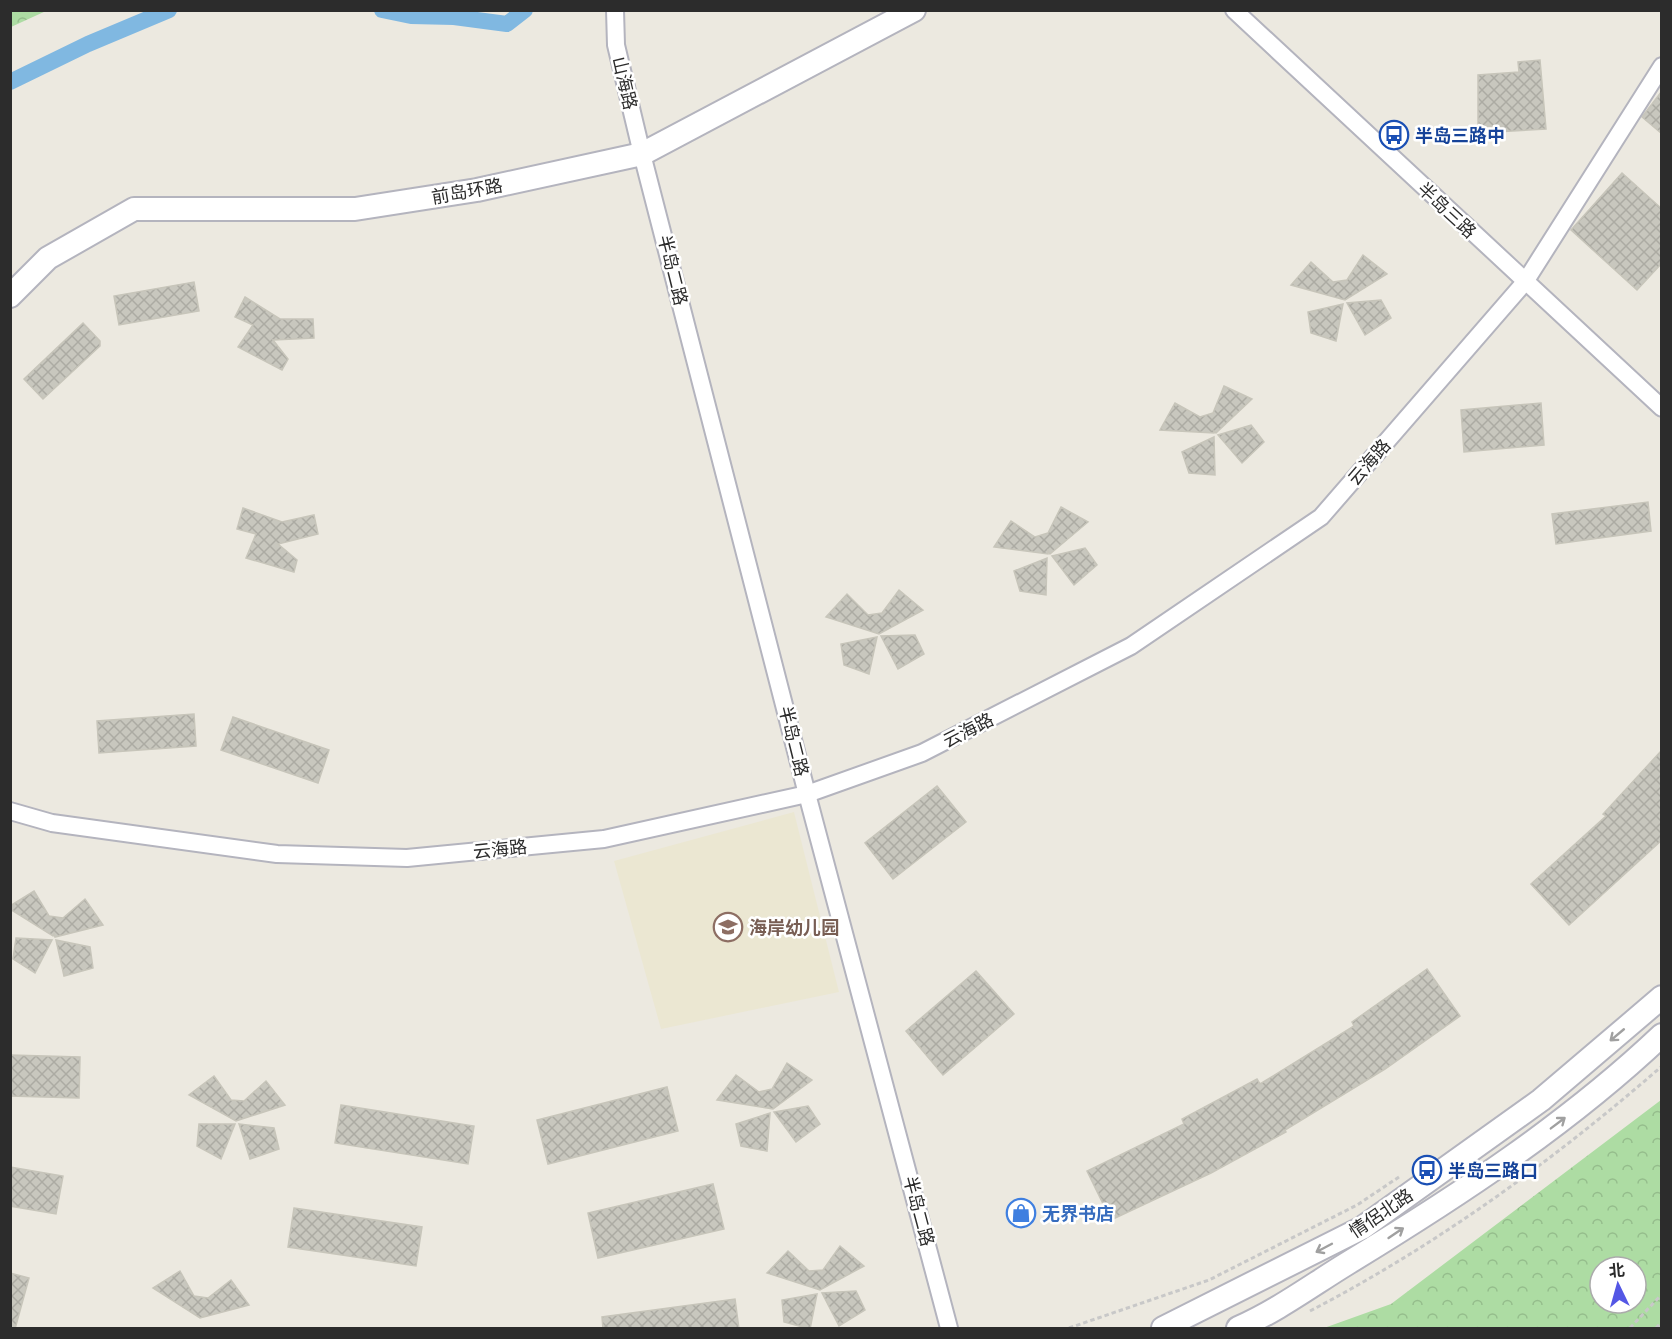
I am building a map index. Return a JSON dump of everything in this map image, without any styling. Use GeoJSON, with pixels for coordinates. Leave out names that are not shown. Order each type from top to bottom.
{"type":"FeatureCollection","features":[{"type":"Feature","properties":{"kind":"main road","name":"前岛环路"},"geometry":{"type":"LineString","coordinates":[[10,296],[48,258],[134,209],[355,209],[477,190],[642,154],[914,10]]}},
{"type":"Feature","properties":{"kind":"main road","name":"情侶北路"},"geometry":{"type":"LineString","coordinates":[[1163,1329],[1362,1228],[1541,1100],[1662,997]]}},
{"type":"Feature","properties":{"kind":"main road","name":"情侶北路"},"geometry":{"type":"LineString","coordinates":[[1239,1329],[1378,1245],[1561,1122],[1662,1035]]}},
{"type":"Feature","properties":{"kind":"street","name":"山海路"},"geometry":{"type":"LineString","coordinates":[[615,10],[616,45],[642,154]]}},
{"type":"Feature","properties":{"kind":"street","name":"半岛三路"},"geometry":{"type":"LineString","coordinates":[[1234,10],[1662,408]]}},
{"type":"Feature","properties":{"kind":"street","name":"云海路"},"geometry":{"type":"LineString","coordinates":[[10,811],[52,823],[277,854],[407,858],[604,839],[807,794],[922,753],[1131,646],[1321,517],[1525,282],[1662,66]]}},
{"type":"Feature","properties":{"kind":"street","name":"半岛二路"},"geometry":{"type":"LineString","coordinates":[[642,154],[807,794],[950,1328]]}},
{"type":"Feature","properties":{"kind":"path"},"geometry":{"type":"LineString","coordinates":[[1069,1329],[1209,1280],[1357,1205],[1404,1173]]}},
{"type":"Feature","properties":{"kind":"path"},"geometry":{"type":"LineString","coordinates":[[1630,1329],[1662,1294]]}},
{"type":"Feature","properties":{"kind":"path"},"geometry":{"type":"LineString","coordinates":[[1656,1329],[1662,1322]]}},
{"type":"Feature","properties":{"kind":"shaded area","name":"海岸幼儿园"},"geometry":{"type":"Polygon","coordinates":[[[794,812],[839,992],[661,1029],[614,861],[794,812]]]}},
{"type":"Feature","properties":{"kind":"green space"},"geometry":{"type":"Polygon","coordinates":[[[11,10],[46,10],[46,11],[11,27],[11,10]]]}},
{"type":"Feature","properties":{"kind":"green space"},"geometry":{"type":"Polygon","coordinates":[[[1661,1100],[1662,1325],[1658,1328],[1324,1328],[1391,1304],[1661,1100]]]}},
{"type":"Feature","properties":{"kind":"building"},"geometry":{"type":"Polygon","coordinates":[[[1540,60],[1546,129],[1478,133],[1478,75],[1519,72],[1518,62],[1540,60]]]}},
{"type":"Feature","properties":{"kind":"building"},"geometry":{"type":"Polygon","coordinates":[[[1662,91],[1662,134],[1642,117],[1662,91]]]}},
{"type":"Feature","properties":{"kind":"building"},"geometry":{"type":"Polygon","coordinates":[[[1622,173],[1662,209],[1662,263],[1637,290],[1571,230],[1622,173]]]}},
{"type":"Feature","properties":{"kind":"building"},"geometry":{"type":"Polygon","coordinates":[[[1363,255],[1387,274],[1345,300],[1291,285],[1311,262],[1333,282],[1347,280],[1363,255]]]}},
{"type":"Feature","properties":{"kind":"building"},"geometry":{"type":"Polygon","coordinates":[[[194,282],[199,311],[119,325],[114,296],[194,282]]]}},
{"type":"Feature","properties":{"kind":"building"},"geometry":{"type":"Polygon","coordinates":[[[245,297],[280,319],[313,319],[314,338],[273,340],[288,359],[282,370],[238,347],[253,325],[235,317],[245,297]]]}},
{"type":"Feature","properties":{"kind":"building"},"geometry":{"type":"Polygon","coordinates":[[[1381,300],[1391,318],[1365,335],[1347,303],[1381,300]]]}},
{"type":"Feature","properties":{"kind":"building"},"geometry":{"type":"Polygon","coordinates":[[[1343,304],[1336,341],[1311,333],[1308,312],[1343,304]]]}},
{"type":"Feature","properties":{"kind":"building"},"geometry":{"type":"Polygon","coordinates":[[[83,323],[100,341],[100,346],[43,399],[24,379],[83,323]]]}},
{"type":"Feature","properties":{"kind":"building"},"geometry":{"type":"Polygon","coordinates":[[[1224,386],[1252,399],[1216,433],[1214,431],[1214,433],[1160,430],[1175,403],[1200,417],[1213,413],[1224,386]]]}},
{"type":"Feature","properties":{"kind":"building"},"geometry":{"type":"Polygon","coordinates":[[[1541,403],[1544,445],[1464,452],[1461,410],[1541,403]]]}},
{"type":"Feature","properties":{"kind":"building"},"geometry":{"type":"Polygon","coordinates":[[[1251,425],[1264,442],[1242,463],[1218,435],[1251,425]]]}},
{"type":"Feature","properties":{"kind":"building"},"geometry":{"type":"Polygon","coordinates":[[[1214,437],[1215,475],[1189,473],[1182,452],[1214,437]]]}},
{"type":"Feature","properties":{"kind":"building"},"geometry":{"type":"Polygon","coordinates":[[[1648,502],[1651,531],[1556,544],[1552,514],[1648,502]]]}},
{"type":"Feature","properties":{"kind":"building"},"geometry":{"type":"Polygon","coordinates":[[[1061,507],[1088,522],[1050,554],[1048,551],[1048,554],[994,547],[1011,521],[1035,537],[1048,533],[1061,507]]]}},
{"type":"Feature","properties":{"kind":"building"},"geometry":{"type":"Polygon","coordinates":[[[243,508],[282,522],[314,515],[318,534],[278,544],[297,560],[294,572],[246,558],[256,534],[237,529],[243,508]]]}},
{"type":"Feature","properties":{"kind":"building"},"geometry":{"type":"Polygon","coordinates":[[[1085,548],[1097,565],[1074,585],[1052,556],[1085,548]]]}},
{"type":"Feature","properties":{"kind":"building"},"geometry":{"type":"Polygon","coordinates":[[[1047,558],[1046,595],[1020,591],[1014,571],[1047,558]]]}},
{"type":"Feature","properties":{"kind":"building"},"geometry":{"type":"Polygon","coordinates":[[[899,590],[923,610],[879,634],[826,617],[847,594],[868,615],[882,613],[899,590]]]}},
{"type":"Feature","properties":{"kind":"building"},"geometry":{"type":"Polygon","coordinates":[[[915,635],[924,654],[898,669],[881,636],[915,635]]]}},
{"type":"Feature","properties":{"kind":"building"},"geometry":{"type":"Polygon","coordinates":[[[877,637],[869,674],[844,665],[841,644],[877,637]]]}},
{"type":"Feature","properties":{"kind":"building"},"geometry":{"type":"Polygon","coordinates":[[[194,714],[196,746],[99,753],[97,721],[194,714]]]}},
{"type":"Feature","properties":{"kind":"building"},"geometry":{"type":"Polygon","coordinates":[[[233,717],[329,750],[318,783],[221,750],[233,717]]]}},
{"type":"Feature","properties":{"kind":"building"},"geometry":{"type":"Polygon","coordinates":[[[1662,750],[1662,840],[1569,925],[1531,884],[1606,816],[1603,814],[1662,750]]]}},
{"type":"Feature","properties":{"kind":"building"},"geometry":{"type":"Polygon","coordinates":[[[937,786],[966,822],[893,879],[865,843],[937,786]]]}},
{"type":"Feature","properties":{"kind":"building"},"geometry":{"type":"Polygon","coordinates":[[[34,891],[49,916],[63,918],[85,899],[103,925],[55,937],[54,934],[53,936],[10,909],[10,906],[34,891]]]}},
{"type":"Feature","properties":{"kind":"building"},"geometry":{"type":"Polygon","coordinates":[[[16,938],[52,940],[35,973],[13,959],[16,938]]]}},
{"type":"Feature","properties":{"kind":"building"},"geometry":{"type":"Polygon","coordinates":[[[56,940],[90,947],[93,968],[64,976],[56,940]]]}},
{"type":"Feature","properties":{"kind":"building"},"geometry":{"type":"Polygon","coordinates":[[[1427,969],[1460,1016],[1385,1069],[1285,1130],[1286,1132],[1211,1173],[1111,1220],[1087,1171],[1184,1124],[1182,1119],[1257,1079],[1260,1084],[1354,1026],[1352,1022],[1427,969]]]}},
{"type":"Feature","properties":{"kind":"building"},"geometry":{"type":"Polygon","coordinates":[[[976,971],[1014,1014],[943,1075],[906,1031],[976,971]]]}},
{"type":"Feature","properties":{"kind":"building"},"geometry":{"type":"Polygon","coordinates":[[[10,1055],[80,1057],[79,1098],[10,1096],[10,1055]]]}},
{"type":"Feature","properties":{"kind":"building"},"geometry":{"type":"Polygon","coordinates":[[[787,1063],[812,1080],[773,1109],[717,1100],[736,1075],[759,1092],[772,1089],[787,1063]]]}},
{"type":"Feature","properties":{"kind":"building"},"geometry":{"type":"Polygon","coordinates":[[[214,1076],[231,1100],[244,1101],[266,1081],[285,1105],[236,1121],[189,1095],[214,1076]]]}},
{"type":"Feature","properties":{"kind":"building"},"geometry":{"type":"Polygon","coordinates":[[[667,1087],[678,1131],[548,1164],[537,1120],[667,1087]]]}},
{"type":"Feature","properties":{"kind":"building"},"geometry":{"type":"Polygon","coordinates":[[[341,1105],[474,1126],[468,1164],[335,1143],[341,1105]]]}},
{"type":"Feature","properties":{"kind":"building"},"geometry":{"type":"Polygon","coordinates":[[[808,1106],[820,1124],[796,1142],[774,1112],[808,1106]]]}},
{"type":"Feature","properties":{"kind":"building"},"geometry":{"type":"Polygon","coordinates":[[[770,1113],[767,1151],[741,1146],[736,1124],[770,1113]]]}},
{"type":"Feature","properties":{"kind":"building"},"geometry":{"type":"Polygon","coordinates":[[[199,1124],[235,1124],[221,1159],[197,1146],[199,1124]]]}},
{"type":"Feature","properties":{"kind":"building"},"geometry":{"type":"Polygon","coordinates":[[[239,1124],[274,1128],[279,1149],[250,1159],[239,1124]]]}},
{"type":"Feature","properties":{"kind":"building"},"geometry":{"type":"Polygon","coordinates":[[[10,1167],[63,1176],[56,1214],[10,1206],[10,1167]]]}},
{"type":"Feature","properties":{"kind":"building"},"geometry":{"type":"Polygon","coordinates":[[[713,1184],[724,1229],[598,1258],[588,1213],[713,1184]]]}},
{"type":"Feature","properties":{"kind":"building"},"geometry":{"type":"Polygon","coordinates":[[[294,1208],[422,1227],[416,1266],[288,1247],[294,1208]]]}},
{"type":"Feature","properties":{"kind":"building"},"geometry":{"type":"Polygon","coordinates":[[[840,1246],[864,1266],[820,1290],[767,1273],[788,1251],[809,1271],[823,1270],[840,1246]]]}},
{"type":"Feature","properties":{"kind":"building"},"geometry":{"type":"Polygon","coordinates":[[[180,1271],[194,1296],[208,1298],[231,1280],[249,1305],[200,1318],[153,1288],[180,1271]]]}},
{"type":"Feature","properties":{"kind":"building"},"geometry":{"type":"Polygon","coordinates":[[[10,1273],[29,1278],[15,1329],[10,1329],[10,1273]]]}},
{"type":"Feature","properties":{"kind":"building"},"geometry":{"type":"Polygon","coordinates":[[[856,1291],[865,1310],[839,1326],[822,1293],[856,1291]]]}},
{"type":"Feature","properties":{"kind":"building"},"geometry":{"type":"Polygon","coordinates":[[[817,1294],[810,1329],[784,1322],[782,1300],[817,1294]]]}},
{"type":"Feature","properties":{"kind":"building"},"geometry":{"type":"Polygon","coordinates":[[[735,1299],[739,1329],[603,1329],[602,1317],[735,1299]]]}},
{"type":"Feature","properties":{"kind":"waterway"},"geometry":{"type":"LineString","coordinates":[[10,82],[88,44],[169,10]]}},
{"type":"Feature","properties":{"kind":"waterway"},"geometry":{"type":"LineString","coordinates":[[382,10],[411,16],[454,17],[507,24],[525,10]]}},
{"type":"Feature","properties":{"kind":"place","name":"半岛三路中"},"geometry":{"type":"Point","coordinates":[1394,135]}},
{"type":"Feature","properties":{"kind":"place","name":"海岸幼儿园"},"geometry":{"type":"Point","coordinates":[728,927]}},
{"type":"Feature","properties":{"kind":"place","name":"半岛三路口"},"geometry":{"type":"Point","coordinates":[1427,1170]}},
{"type":"Feature","properties":{"kind":"place","name":"无界书店"},"geometry":{"type":"Point","coordinates":[1021,1213]}}]}
